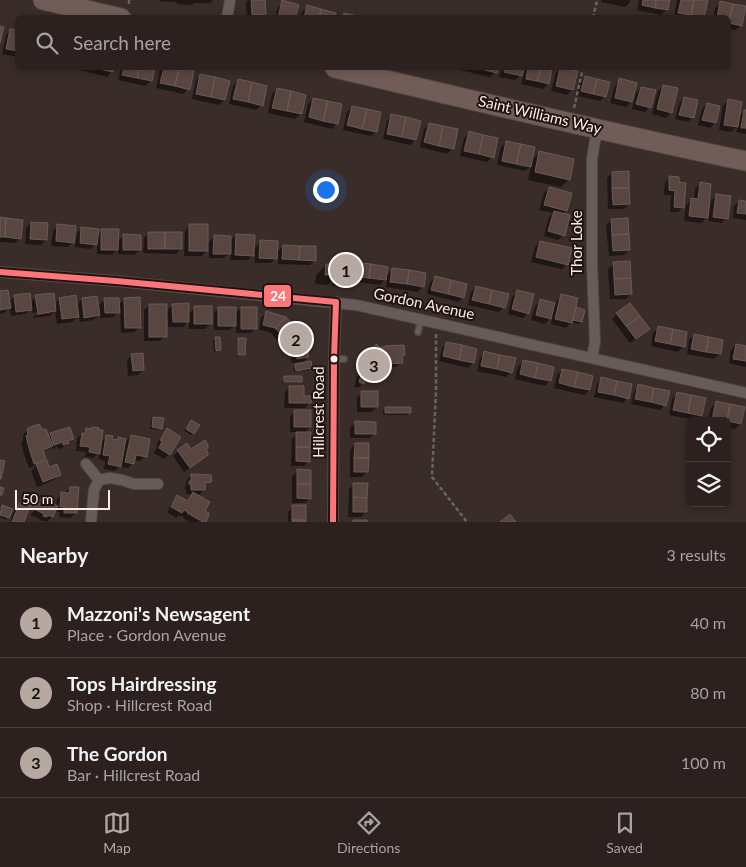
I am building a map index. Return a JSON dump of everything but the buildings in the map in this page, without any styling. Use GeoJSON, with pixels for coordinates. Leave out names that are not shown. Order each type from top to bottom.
{"type":"FeatureCollection","features":[{"type":"Feature","properties":{"kind":"highway"},"geometry":{"type":"LineString","coordinates":[[44,0],[125,11]]}},
{"type":"Feature","properties":{"kind":"highway","name":"Saint Williams Way"},"geometry":{"type":"LineString","coordinates":[[344,70],[597,129],[746,161]]}},
{"type":"Feature","properties":{"kind":"street"},"geometry":{"type":"LineString","coordinates":[[228,15],[230,0]]}},
{"type":"Feature","properties":{"kind":"street","name":"Thor Loke"},"geometry":{"type":"LineString","coordinates":[[592,358],[595,342],[592,266],[592,159],[597,129]]}},
{"type":"Feature","properties":{"kind":"street","name":"Gordon Avenue"},"geometry":{"type":"LineString","coordinates":[[0,272],[116,281],[356,305],[746,392]]}},
{"type":"Feature","properties":{"kind":"street","name":"Hillcrest Road"},"geometry":{"type":"LineString","coordinates":[[333,522],[339,359],[336,302]]}},
{"type":"Feature","properties":{"kind":"street"},"geometry":{"type":"LineString","coordinates":[[86,464],[99,480]]}},
{"type":"Feature","properties":{"kind":"street"},"geometry":{"type":"LineString","coordinates":[[99,480],[110,478],[134,484],[158,484]]}},
{"type":"Feature","properties":{"kind":"street"},"geometry":{"type":"LineString","coordinates":[[91,522],[94,490],[99,480]]}},
{"type":"Feature","properties":{"kind":"lane"},"geometry":{"type":"LineString","coordinates":[[418,332],[421,319]]}},
{"type":"Feature","properties":{"kind":"path"},"geometry":{"type":"LineString","coordinates":[[125,11],[128,0]]}},
{"type":"Feature","properties":{"kind":"path"},"geometry":{"type":"LineString","coordinates":[[594,15],[597,0]]}},
{"type":"Feature","properties":{"kind":"path"},"geometry":{"type":"LineString","coordinates":[[573,110],[582,70]]}},
{"type":"Feature","properties":{"kind":"path"},"geometry":{"type":"LineString","coordinates":[[436,322],[436,399],[432,477],[467,522]]}},
{"type":"Feature","properties":{"kind":"transit line","name":"24"},"geometry":{"type":"LineString","coordinates":[[0,272],[336,302],[333,522]]}},
{"type":"Feature","properties":{"kind":"place","name":"Mazzoni's Newsagent"},"geometry":{"type":"Point","coordinates":[346,270]}},
{"type":"Feature","properties":{"kind":"place","name":"Tops Hairdressing"},"geometry":{"type":"Point","coordinates":[296,339]}},
{"type":"Feature","properties":{"kind":"place","name":"The Gordon"},"geometry":{"type":"Point","coordinates":[374,365]}}]}
